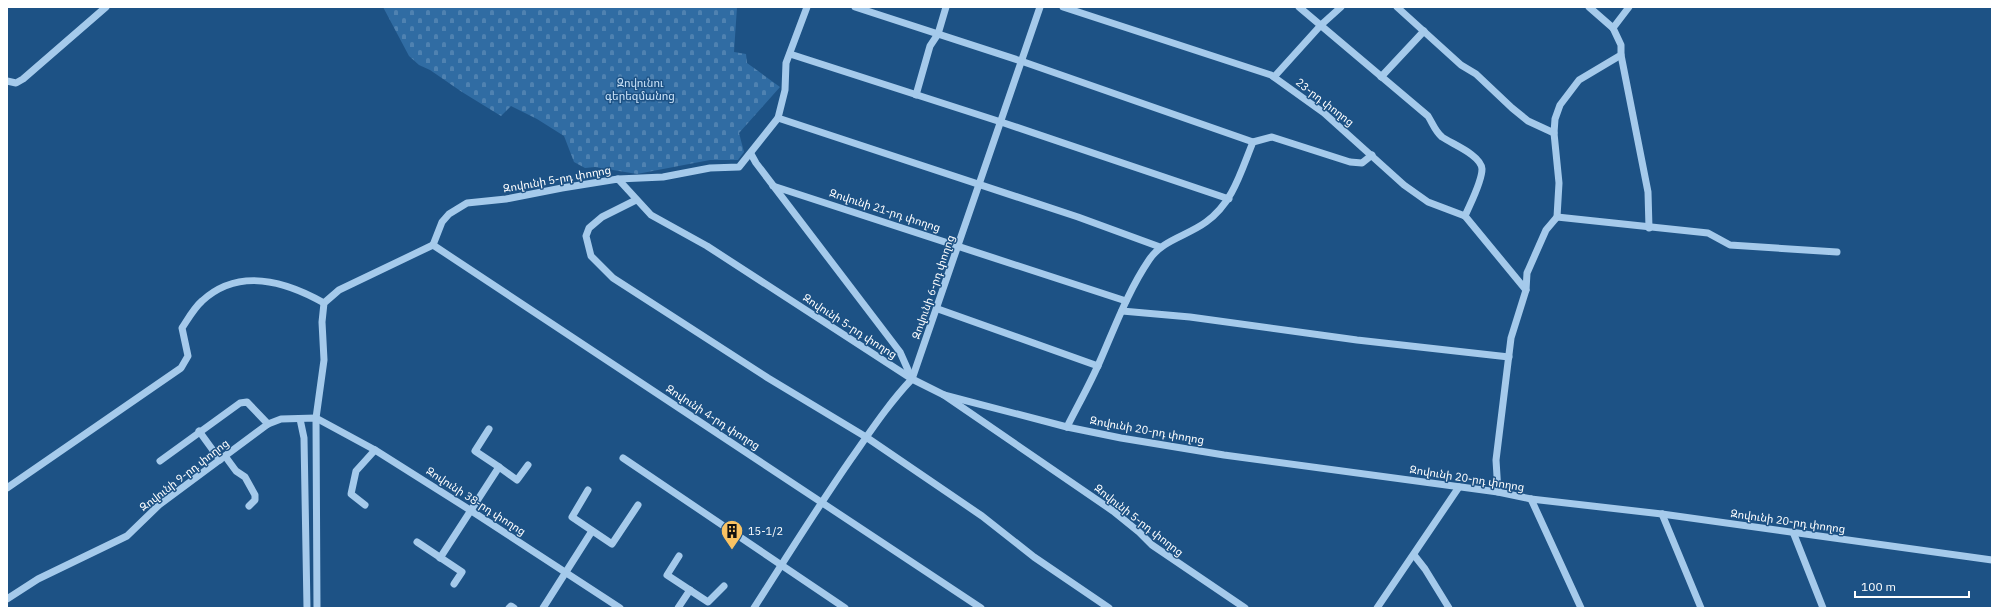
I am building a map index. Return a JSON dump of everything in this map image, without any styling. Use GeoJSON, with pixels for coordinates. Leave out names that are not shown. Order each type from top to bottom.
{"type":"FeatureCollection","features":[{"type":"Feature","properties":{"kind":"street"},"geometry":{"type":"LineString","coordinates":[[7,81],[16,83],[23,79],[106,7]]}},
{"type":"Feature","properties":{"kind":"street"},"geometry":{"type":"LineString","coordinates":[[618,179],[663,177],[710,168],[739,167],[751,154],[778,118],[785,90],[786,64],[807,7]]}},
{"type":"Feature","properties":{"kind":"street"},"geometry":{"type":"LineString","coordinates":[[855,7],[1021,61],[1253,142],[1272,137],[1356,163],[1362,163],[1372,155]]}},
{"type":"Feature","properties":{"kind":"street"},"geometry":{"type":"LineString","coordinates":[[916,95],[930,46],[938,34],[946,7]]}},
{"type":"Feature","properties":{"kind":"street","name":"Զովունի 6-րդ փողոց"},"geometry":{"type":"LineString","coordinates":[[754,608],[866,437],[898,394],[912,379],[960,246],[1040,7]]}},
{"type":"Feature","properties":{"kind":"street","name":"23-րդ փողոց"},"geometry":{"type":"LineString","coordinates":[[1063,7],[1274,77],[1324,113],[1404,185],[1428,202],[1465,216],[1526,290]]}},
{"type":"Feature","properties":{"kind":"street"},"geometry":{"type":"LineString","coordinates":[[1299,7],[1428,116],[1433,127],[1442,136],[1464,149],[1480,163],[1482,168],[1480,179],[1465,216]]}},
{"type":"Feature","properties":{"kind":"street"},"geometry":{"type":"LineString","coordinates":[[1274,77],[1321,25],[1341,7]]}},
{"type":"Feature","properties":{"kind":"street"},"geometry":{"type":"LineString","coordinates":[[1397,7],[1461,65],[1476,74],[1528,121],[1554,133]]}},
{"type":"Feature","properties":{"kind":"street"},"geometry":{"type":"LineString","coordinates":[[1589,7],[1613,28],[1621,45],[1621,55],[1648,192],[1649,228]]}},
{"type":"Feature","properties":{"kind":"street"},"geometry":{"type":"LineString","coordinates":[[1613,28],[1629,7]]}},
{"type":"Feature","properties":{"kind":"street"},"geometry":{"type":"LineString","coordinates":[[1381,77],[1424,31]]}},
{"type":"Feature","properties":{"kind":"street"},"geometry":{"type":"LineString","coordinates":[[790,54],[1001,122],[1229,199]]}},
{"type":"Feature","properties":{"kind":"street"},"geometry":{"type":"LineString","coordinates":[[1498,492],[1496,460],[1511,338],[1526,290],[1530,266],[1546,230],[1557,217],[1559,183],[1554,133],[1555,119],[1560,105],[1579,80],[1621,55]]}},
{"type":"Feature","properties":{"kind":"street"},"geometry":{"type":"LineString","coordinates":[[778,118],[1078,217],[1160,247]]}},
{"type":"Feature","properties":{"kind":"street"},"geometry":{"type":"LineString","coordinates":[[1067,427],[1098,366],[1126,301],[1149,260],[1160,247],[1206,223],[1229,199],[1253,142]]}},
{"type":"Feature","properties":{"kind":"street"},"geometry":{"type":"LineString","coordinates":[[751,154],[773,186],[900,352],[912,379]]}},
{"type":"Feature","properties":{"kind":"street","name":"Զովունի 5-րդ փողոց"},"geometry":{"type":"LineString","coordinates":[[433,245],[442,222],[448,214],[467,203],[506,199],[618,179],[651,215],[707,246],[912,379],[944,395],[1112,511],[1139,532],[1152,546],[1245,608]]}},
{"type":"Feature","properties":{"kind":"street","name":"Զովունի 21-րդ փողոց"},"geometry":{"type":"LineString","coordinates":[[773,186],[1126,301]]}},
{"type":"Feature","properties":{"kind":"street"},"geometry":{"type":"LineString","coordinates":[[636,200],[602,217],[589,228],[586,236],[587,245],[591,256],[613,278],[768,378],[866,437],[982,516],[1034,557],[1109,608]]}},
{"type":"Feature","properties":{"kind":"street"},"geometry":{"type":"LineString","coordinates":[[1557,217],[1649,228],[1708,233],[1730,244],[1746,247],[1837,252]]}},
{"type":"Feature","properties":{"kind":"street"},"geometry":{"type":"LineString","coordinates":[[317,608],[316,418],[324,360],[322,322],[324,303],[339,290],[433,245]]}},
{"type":"Feature","properties":{"kind":"street","name":"Զովունի 4-րդ փողոց"},"geometry":{"type":"LineString","coordinates":[[433,245],[981,608]]}},
{"type":"Feature","properties":{"kind":"street"},"geometry":{"type":"LineString","coordinates":[[7,488],[181,368],[188,356],[182,328],[201,301],[224,285],[253,280],[286,284],[324,303]]}},
{"type":"Feature","properties":{"kind":"street"},"geometry":{"type":"LineString","coordinates":[[938,309],[1098,366]]}},
{"type":"Feature","properties":{"kind":"street"},"geometry":{"type":"LineString","coordinates":[[1122,311],[1190,317],[1342,338],[1509,357]]}},
{"type":"Feature","properties":{"kind":"street","name":"Զովունի 20-րդ փողոց"},"geometry":{"type":"LineString","coordinates":[[944,395],[1067,427],[1224,455],[1498,492],[1531,499],[1662,514],[1992,560]]}},
{"type":"Feature","properties":{"kind":"street"},"geometry":{"type":"LineString","coordinates":[[160,461],[199,431],[240,403],[247,402],[268,424]]}},
{"type":"Feature","properties":{"kind":"street","name":"Զովունի 9-րդ փողոց"},"geometry":{"type":"LineString","coordinates":[[7,599],[38,579],[127,536],[159,505],[268,424],[281,419],[316,418]]}},
{"type":"Feature","properties":{"kind":"street","name":"Զովունի 38-րդ փողոց"},"geometry":{"type":"LineString","coordinates":[[316,418],[375,450],[620,608]]}},
{"type":"Feature","properties":{"kind":"street"},"geometry":{"type":"LineString","coordinates":[[300,419],[304,438],[307,608]]}},
{"type":"Feature","properties":{"kind":"street"},"geometry":{"type":"LineString","coordinates":[[489,428],[475,451],[517,480],[528,465]]}},
{"type":"Feature","properties":{"kind":"street"},"geometry":{"type":"LineString","coordinates":[[199,431],[223,458],[236,471],[245,477],[255,495],[254,500],[248,506]]}},
{"type":"Feature","properties":{"kind":"street"},"geometry":{"type":"LineString","coordinates":[[365,506],[351,494],[356,471],[375,450]]}},
{"type":"Feature","properties":{"kind":"street"},"geometry":{"type":"LineString","coordinates":[[623,458],[845,608]]}},
{"type":"Feature","properties":{"kind":"street"},"geometry":{"type":"LineString","coordinates":[[440,558],[498,467]]}},
{"type":"Feature","properties":{"kind":"street"},"geometry":{"type":"LineString","coordinates":[[1377,608],[1459,487]]}},
{"type":"Feature","properties":{"kind":"street"},"geometry":{"type":"LineString","coordinates":[[588,490],[572,517],[612,544],[638,505]]}},
{"type":"Feature","properties":{"kind":"street"},"geometry":{"type":"LineString","coordinates":[[1531,499],[1581,608]]}},
{"type":"Feature","properties":{"kind":"street"},"geometry":{"type":"LineString","coordinates":[[1662,514],[1701,608]]}},
{"type":"Feature","properties":{"kind":"street"},"geometry":{"type":"LineString","coordinates":[[543,608],[566,574],[592,530]]}},
{"type":"Feature","properties":{"kind":"street"},"geometry":{"type":"LineString","coordinates":[[1793,532],[1823,608]]}},
{"type":"Feature","properties":{"kind":"street"},"geometry":{"type":"LineString","coordinates":[[417,542],[462,572],[454,584]]}},
{"type":"Feature","properties":{"kind":"street"},"geometry":{"type":"LineString","coordinates":[[1414,555],[1425,568],[1449,608]]}},
{"type":"Feature","properties":{"kind":"street"},"geometry":{"type":"LineString","coordinates":[[679,556],[667,575],[708,602],[724,586]]}},
{"type":"Feature","properties":{"kind":"street"},"geometry":{"type":"LineString","coordinates":[[678,608],[690,590]]}},
{"type":"Feature","properties":{"kind":"street"},"geometry":{"type":"LineString","coordinates":[[509,608],[511,606],[514,608]]}},
{"type":"Feature","properties":{"kind":"green space","name":"Զովունու գերեզմանոց"},"geometry":{"type":"Polygon","coordinates":[[[383,7],[737,7],[734,52],[746,54],[747,63],[780,87],[739,133],[744,152],[738,160],[710,160],[637,174],[595,167],[585,168],[574,162],[564,136],[537,119],[511,106],[501,116],[430,70],[419,65],[409,56],[383,7]]]}},
{"type":"Feature","properties":{"kind":"place","name":"15-1/2"},"geometry":{"type":"Point","coordinates":[732,550]}}]}
